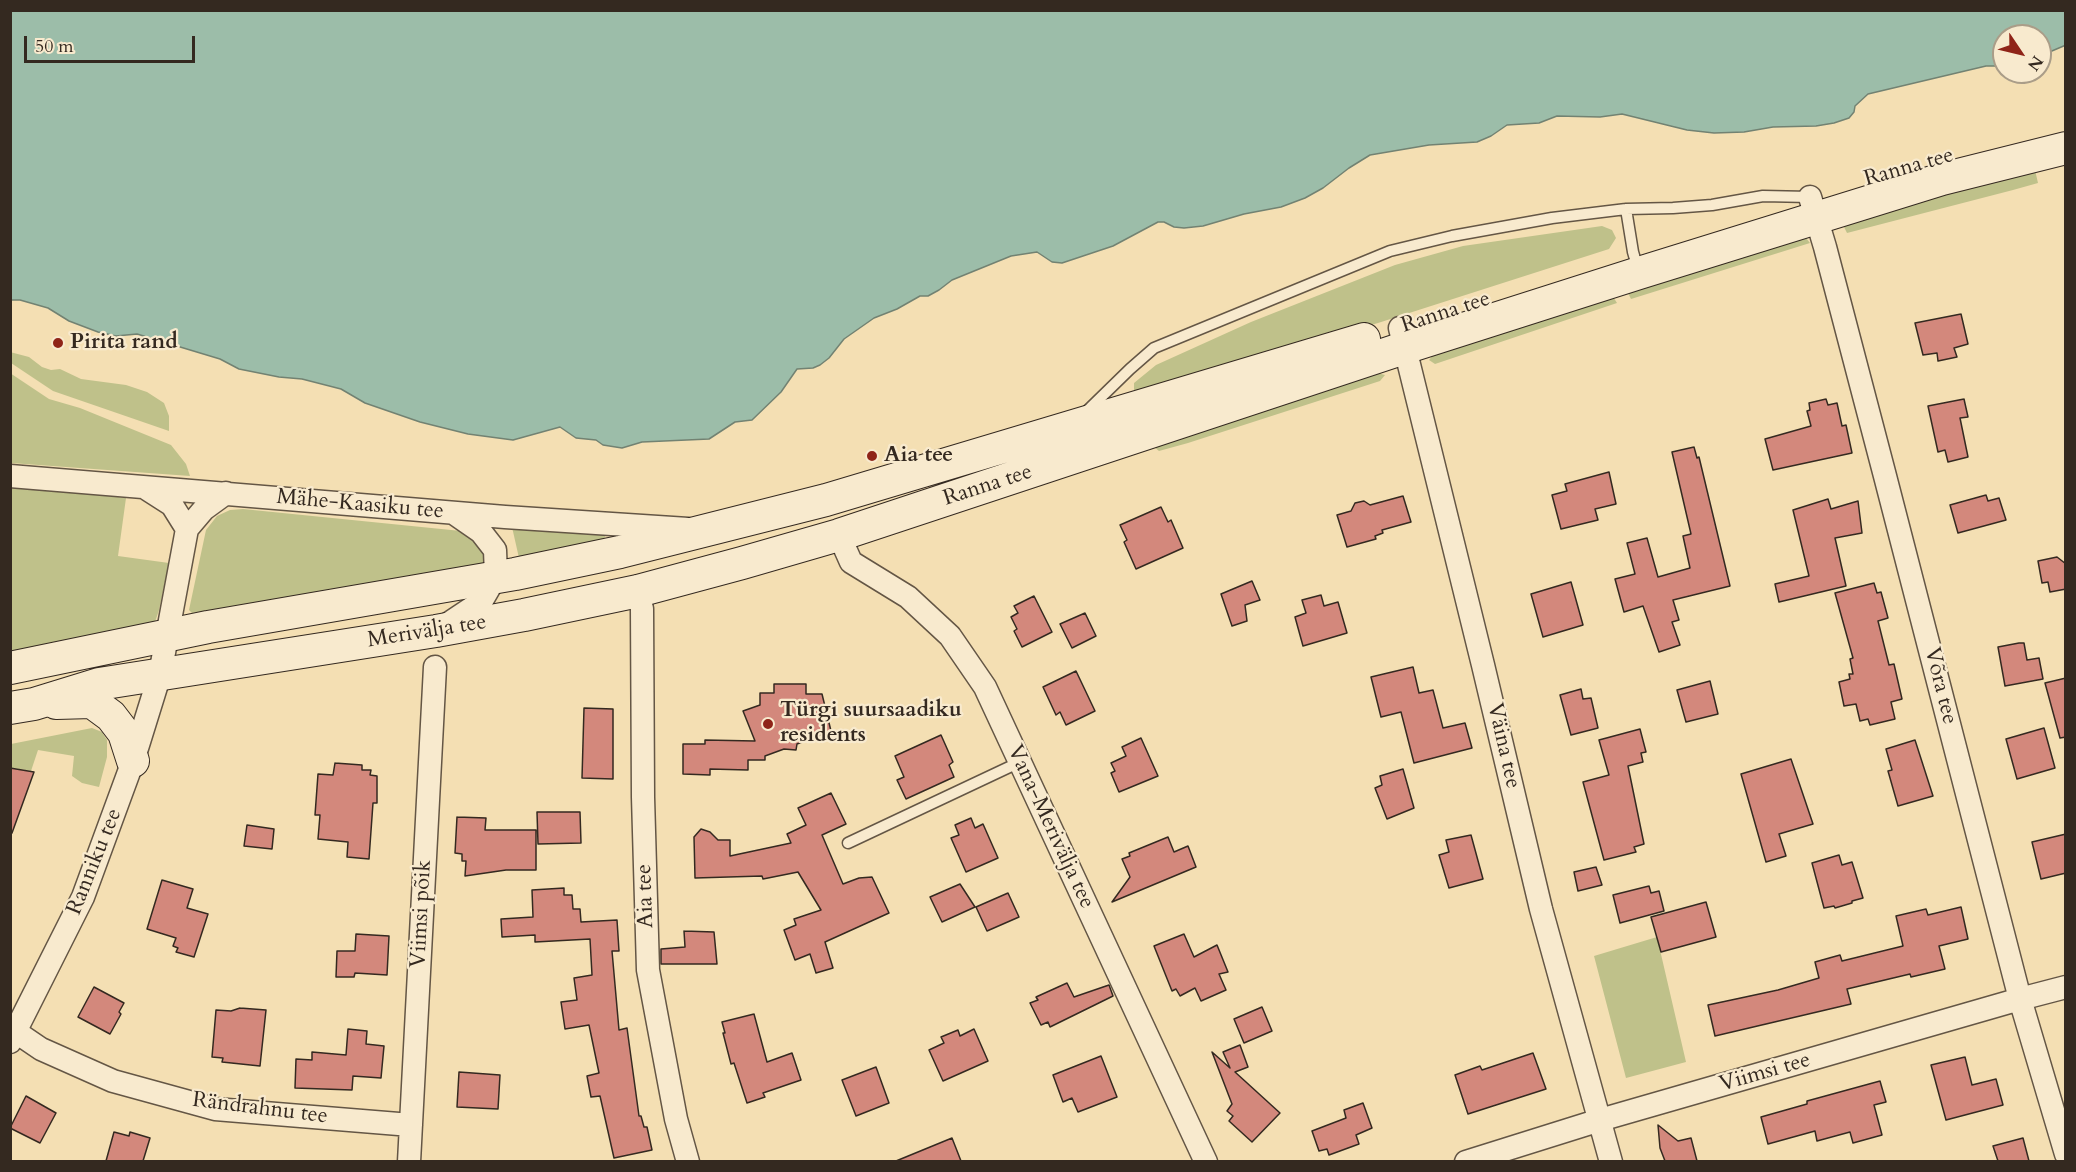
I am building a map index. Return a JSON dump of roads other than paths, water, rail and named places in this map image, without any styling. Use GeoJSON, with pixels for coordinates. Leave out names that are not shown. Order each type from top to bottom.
{"type":"FeatureCollection","features":[{"type":"Feature","properties":{"kind":"main road","name":"Ranna tee"},"geometry":{"type":"LineString","coordinates":[[839,535],[1402,338],[1813,207],[1943,157],[2066,127]]}},
{"type":"Feature","properties":{"kind":"main road","name":"Ranna tee"},"geometry":{"type":"LineString","coordinates":[[1813,207],[1942,179],[2066,148]]}},
{"type":"Feature","properties":{"kind":"main road","name":"Ranna tee"},"geometry":{"type":"LineString","coordinates":[[826,500],[1073,424],[1402,338]]}},
{"type":"Feature","properties":{"kind":"main road","name":"Merivälja tee"},"geometry":{"type":"LineString","coordinates":[[10,668],[219,624],[620,552],[826,500]]}},
{"type":"Feature","properties":{"kind":"main road","name":"Merivälja tee"},"geometry":{"type":"LineString","coordinates":[[22,706],[99,684],[436,631],[638,591],[839,535]]}},
{"type":"Feature","properties":{"kind":"main road"},"geometry":{"type":"LineString","coordinates":[[22,706],[92,702],[111,716],[124,733],[134,762]]}},
{"type":"Feature","properties":{"kind":"street","name":"Võra tee"},"geometry":{"type":"LineString","coordinates":[[1813,207],[2020,999],[2066,1154]]}},
{"type":"Feature","properties":{"kind":"street","name":"Väina tee"},"geometry":{"type":"LineString","coordinates":[[1402,338],[1484,665],[1541,909],[1611,1161]]}},
{"type":"Feature","properties":{"kind":"street","name":"Mähe-Kaasiku tee"},"geometry":{"type":"LineString","coordinates":[[10,476],[453,513],[709,530]]}},
{"type":"Feature","properties":{"kind":"street"},"geometry":{"type":"LineString","coordinates":[[143,487],[172,506],[187,529],[204,510],[226,494]]}},
{"type":"Feature","properties":{"kind":"street"},"geometry":{"type":"LineString","coordinates":[[436,631],[481,602],[496,576],[495,550],[481,532],[453,513]]}},
{"type":"Feature","properties":{"kind":"street","name":"Ranniku tee"},"geometry":{"type":"LineString","coordinates":[[13,1037],[83,897],[134,762],[160,674],[187,529]]}},
{"type":"Feature","properties":{"kind":"street","name":"Vana-Merivälja tee"},"geometry":{"type":"LineString","coordinates":[[839,535],[851,562],[908,597],[950,636],[984,687],[1206,1161]]}},
{"type":"Feature","properties":{"kind":"street","name":"Aia tee"},"geometry":{"type":"LineString","coordinates":[[638,591],[642,609],[643,797],[648,970],[676,1119],[688,1161]]}},
{"type":"Feature","properties":{"kind":"street","name":"Viimsi põik"},"geometry":{"type":"LineString","coordinates":[[409,1161],[435,667]]}},
{"type":"Feature","properties":{"kind":"street","name":"Viimsi tee"},"geometry":{"type":"LineString","coordinates":[[1466,1161],[1600,1120],[2066,987]]}},
{"type":"Feature","properties":{"kind":"street","name":"Rändrahnu tee"},"geometry":{"type":"LineString","coordinates":[[13,1037],[113,1081],[215,1109],[411,1125]]}},
{"type":"Feature","properties":{"kind":"lane"},"geometry":{"type":"LineString","coordinates":[[1073,424],[1154,348],[1390,251],[1452,236],[1552,218],[1626,208],[1712,205],[1763,196],[1813,207]]}},
{"type":"Feature","properties":{"kind":"lane"},"geometry":{"type":"LineString","coordinates":[[1626,208],[1636,262]]}},
{"type":"Feature","properties":{"kind":"lane"},"geometry":{"type":"LineString","coordinates":[[848,843],[1020,762]]}},
{"type":"Feature","properties":{"kind":"place","name":"Pirita rand"},"geometry":{"type":"Point","coordinates":[58,343]}},
{"type":"Feature","properties":{"kind":"place","name":"Aia tee"},"geometry":{"type":"Point","coordinates":[872,456]}},
{"type":"Feature","properties":{"kind":"place","name":"Türgi suursaadiku residents"},"geometry":{"type":"Point","coordinates":[768,724]}}]}
